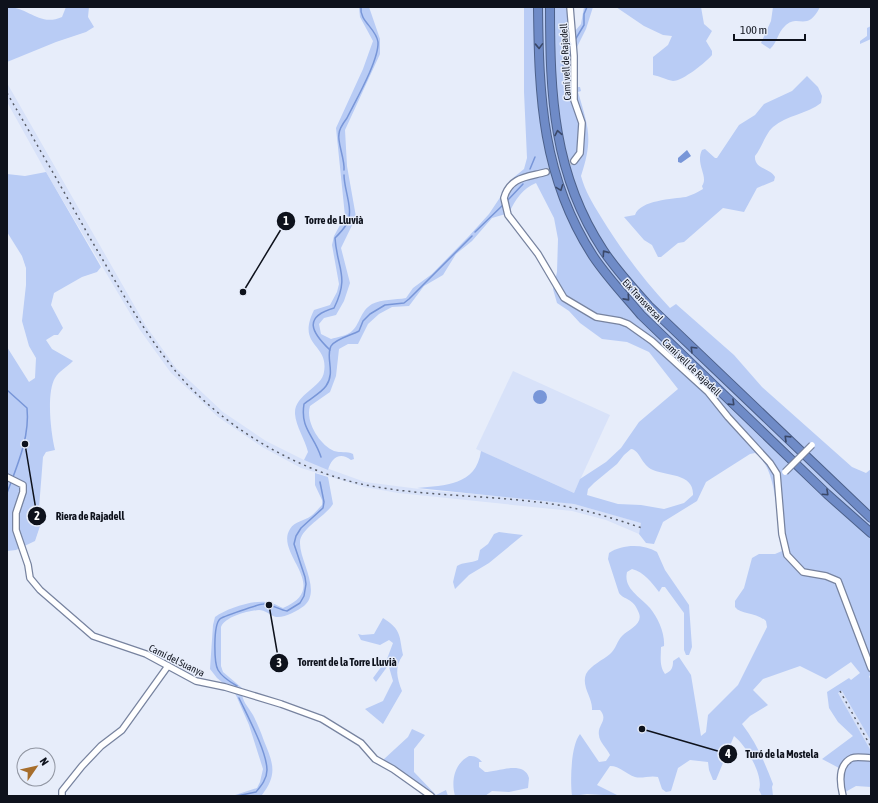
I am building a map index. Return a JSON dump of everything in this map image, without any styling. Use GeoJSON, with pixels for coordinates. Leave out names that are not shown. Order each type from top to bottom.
{"type":"FeatureCollection","features":[{"type":"Feature","properties":{"kind":"highway","name":"Eix Transversal"},"geometry":{"type":"LineString","coordinates":[[538,7],[542,114],[550,157],[560,189],[593,255],[615,285],[641,315],[827,494],[871,533]]}},
{"type":"Feature","properties":{"kind":"highway","name":"Eix Transversal"},"geometry":{"type":"LineString","coordinates":[[550,7],[551,78],[554,112],[562,153],[570,184],[588,223],[603,249],[623,277],[649,306],[871,518]]}},
{"type":"Feature","properties":{"kind":"street","name":"Camí vell de Rajadell"},"geometry":{"type":"LineString","coordinates":[[570,7],[574,56],[574,100],[582,130],[580,153],[578,158],[574,161]]}},
{"type":"Feature","properties":{"kind":"street","name":"Camí vell de Rajadell"},"geometry":{"type":"LineString","coordinates":[[546,172],[525,176],[516,180],[506,191],[503,200],[508,215],[538,254],[561,294],[587,313],[600,318],[620,321],[628,324],[652,341],[708,392],[770,463],[777,476],[782,534],[787,555],[803,572],[826,576],[838,581],[870,666]]}},
{"type":"Feature","properties":{"kind":"street"},"geometry":{"type":"LineString","coordinates":[[777,476],[785,472],[814,443]]}},
{"type":"Feature","properties":{"kind":"street","name":"Camí del Suanya"},"geometry":{"type":"LineString","coordinates":[[7,477],[21,483],[23,492],[16,513],[16,530],[28,565],[30,578],[40,590],[93,636],[146,654],[196,681],[281,704],[322,719],[361,743],[375,759],[393,769],[431,796]]}},
{"type":"Feature","properties":{"kind":"street"},"geometry":{"type":"LineString","coordinates":[[62,796],[62,791],[100,746],[122,730],[168,666]]}},
{"type":"Feature","properties":{"kind":"street"},"geometry":{"type":"LineString","coordinates":[[843,796],[840,782],[842,771],[847,762],[852,758],[871,758]]}},
{"type":"Feature","properties":{"kind":"shaded area"},"geometry":{"type":"Polygon","coordinates":[[[7,7],[22,10],[47,20],[62,17],[66,7],[89,7],[88,17],[94,27],[86,32],[56,42],[7,62],[7,7]]]}},
{"type":"Feature","properties":{"kind":"shaded area"},"geometry":{"type":"Polygon","coordinates":[[[359,7],[369,7],[380,39],[380,54],[345,130],[347,166],[356,217],[341,248],[350,283],[344,301],[336,315],[324,318],[319,324],[321,334],[331,339],[347,334],[354,329],[362,314],[372,304],[384,300],[406,298],[413,288],[432,274],[469,236],[489,214],[513,178],[524,169],[527,158],[524,92],[524,7],[573,7],[575,31],[581,24],[584,7],[593,7],[586,29],[576,49],[578,65],[576,87],[580,87],[581,91],[578,92],[585,116],[588,134],[587,152],[581,176],[587,192],[598,212],[633,264],[670,308],[676,304],[734,355],[762,387],[852,467],[866,473],[871,469],[871,675],[869,676],[871,682],[871,741],[842,691],[838,693],[871,751],[871,787],[856,786],[840,795],[839,768],[822,759],[853,736],[838,722],[829,708],[827,692],[849,678],[851,680],[860,673],[851,662],[826,679],[800,666],[763,679],[753,690],[768,705],[750,716],[742,724],[756,745],[767,768],[773,784],[773,796],[762,796],[759,790],[759,777],[753,761],[744,746],[734,736],[716,780],[713,780],[708,762],[690,760],[678,768],[671,791],[666,792],[662,789],[658,777],[635,777],[617,767],[610,766],[597,785],[619,796],[587,794],[572,796],[571,772],[573,754],[580,734],[599,762],[606,761],[610,755],[599,738],[599,731],[603,717],[600,710],[592,710],[591,701],[585,683],[586,674],[594,665],[612,652],[620,638],[638,623],[640,616],[634,604],[619,593],[608,559],[609,553],[620,548],[633,546],[651,549],[657,552],[665,570],[689,605],[692,647],[689,655],[686,655],[684,650],[684,613],[665,587],[662,587],[659,592],[647,578],[636,570],[632,569],[627,572],[626,578],[630,588],[650,608],[656,616],[660,626],[664,641],[664,646],[661,647],[663,671],[665,674],[669,672],[672,669],[673,661],[679,657],[691,675],[701,736],[706,732],[708,715],[738,685],[767,627],[766,621],[762,618],[738,610],[735,607],[735,601],[744,588],[752,558],[759,554],[775,554],[782,551],[773,484],[763,460],[755,453],[750,454],[706,482],[697,501],[663,522],[654,544],[646,543],[639,534],[641,523],[574,504],[417,488],[458,482],[473,471],[478,463],[481,451],[574,493],[580,479],[606,462],[621,448],[639,422],[678,389],[649,352],[627,342],[602,339],[580,323],[569,311],[557,303],[553,289],[557,272],[558,239],[554,218],[536,183],[527,188],[520,195],[509,213],[492,218],[472,241],[456,254],[443,275],[424,286],[409,306],[392,307],[379,314],[368,324],[358,344],[348,344],[339,349],[336,376],[330,392],[310,406],[309,412],[312,426],[324,444],[334,451],[353,454],[354,459],[351,460],[343,456],[336,457],[331,462],[328,470],[304,460],[308,452],[296,419],[296,407],[303,396],[322,378],[324,372],[322,355],[311,338],[309,322],[314,310],[330,305],[337,292],[339,284],[332,245],[334,236],[345,216],[336,128],[363,69],[373,41],[360,17],[359,7]],[[631,449],[617,464],[594,483],[588,489],[587,495],[618,504],[641,505],[664,509],[684,503],[693,495],[692,488],[684,479],[649,468],[634,450],[631,449]]]}},
{"type":"Feature","properties":{"kind":"shaded area"},"geometry":{"type":"Polygon","coordinates":[[[616,7],[701,7],[704,24],[712,31],[706,41],[712,51],[712,55],[694,71],[677,80],[673,81],[653,75],[653,57],[668,45],[672,36],[663,35],[644,26],[616,7]]]}},
{"type":"Feature","properties":{"kind":"shaded area"},"geometry":{"type":"Polygon","coordinates":[[[773,7],[820,7],[811,19],[807,21],[794,21],[785,26],[770,49],[761,43],[771,21],[773,7]]]}},
{"type":"Feature","properties":{"kind":"shaded area"},"geometry":{"type":"Polygon","coordinates":[[[871,26],[871,39],[860,44],[860,41],[867,36],[867,28],[871,26]]]}},
{"type":"Feature","properties":{"kind":"shaded area"},"geometry":{"type":"Polygon","coordinates":[[[807,76],[818,87],[822,96],[821,103],[810,110],[784,120],[773,127],[755,156],[757,164],[773,174],[775,177],[774,181],[757,188],[744,212],[723,208],[684,242],[678,243],[661,257],[658,257],[652,245],[644,240],[624,217],[635,215],[643,206],[650,203],[686,197],[703,189],[702,186],[704,178],[700,161],[702,150],[705,149],[717,158],[739,125],[755,115],[764,104],[792,91],[807,76]]]}},
{"type":"Feature","properties":{"kind":"shaded area"},"geometry":{"type":"Polygon","coordinates":[[[7,83],[146,326],[176,368],[223,412],[266,441],[304,460],[365,482],[435,491],[537,499],[574,504],[642,523],[639,534],[606,520],[572,511],[398,493],[364,487],[301,468],[262,447],[218,417],[171,373],[140,330],[46,172],[7,102],[7,83]]]}},
{"type":"Feature","properties":{"kind":"shaded area"},"geometry":{"type":"Polygon","coordinates":[[[46,172],[101,267],[97,272],[82,277],[54,293],[51,305],[63,328],[58,335],[54,335],[46,340],[52,349],[73,361],[59,373],[52,385],[50,414],[55,450],[46,452],[43,457],[39,508],[40,526],[35,541],[16,550],[7,551],[7,347],[29,382],[35,378],[36,358],[29,346],[22,321],[26,285],[26,268],[22,256],[7,232],[7,174],[25,176],[46,172]]]}},
{"type":"Feature","properties":{"kind":"shaded area"},"geometry":{"type":"Polygon","coordinates":[[[513,371],[610,415],[574,493],[476,449],[513,371]]]}},
{"type":"Feature","properties":{"kind":"shaded area"},"geometry":{"type":"Polygon","coordinates":[[[315,473],[328,477],[333,504],[330,509],[304,532],[301,537],[301,549],[310,584],[311,592],[309,600],[304,606],[287,615],[276,617],[259,610],[232,617],[221,627],[221,666],[223,672],[242,688],[243,700],[253,715],[272,762],[272,774],[270,781],[262,795],[232,796],[257,788],[263,769],[249,725],[235,693],[217,678],[210,669],[213,625],[215,617],[232,608],[254,602],[273,603],[283,608],[297,600],[303,590],[303,580],[289,549],[287,539],[292,526],[311,516],[322,505],[322,500],[315,485],[315,473]]]}},
{"type":"Feature","properties":{"kind":"shaded area"},"geometry":{"type":"Polygon","coordinates":[[[499,532],[523,535],[489,563],[469,575],[455,589],[453,582],[457,566],[478,560],[480,550],[488,544],[494,534],[499,532]]]}},
{"type":"Feature","properties":{"kind":"shaded area"},"geometry":{"type":"Polygon","coordinates":[[[383,618],[397,630],[403,655],[397,668],[402,691],[383,724],[365,709],[383,701],[393,681],[389,667],[387,667],[376,682],[373,678],[387,659],[393,643],[389,640],[380,645],[361,640],[358,634],[374,634],[383,618]]]}},
{"type":"Feature","properties":{"kind":"shaded area"},"geometry":{"type":"Polygon","coordinates":[[[842,691],[871,741],[871,751],[838,693],[842,691]]]}},
{"type":"Feature","properties":{"kind":"shaded area"},"geometry":{"type":"Polygon","coordinates":[[[412,729],[425,735],[414,749],[414,772],[436,795],[446,790],[448,796],[435,796],[383,760],[408,737],[412,729]]]}},
{"type":"Feature","properties":{"kind":"shaded area"},"geometry":{"type":"Polygon","coordinates":[[[469,756],[476,757],[481,760],[482,762],[479,762],[479,767],[485,772],[510,768],[522,769],[529,778],[528,788],[509,792],[492,791],[485,796],[455,796],[453,785],[455,773],[464,759],[469,756]]]}},
{"type":"Feature","properties":{"kind":"water"},"geometry":{"type":"Polygon","coordinates":[[[687,150],[691,156],[681,163],[678,162],[678,158],[687,150]]]}},
{"type":"Feature","properties":{"kind":"water"},"geometry":{"type":"Polygon","coordinates":[[[540,390],[545,392],[547,397],[545,402],[540,404],[535,402],[533,397],[535,392],[540,390]]]}},
{"type":"Feature","properties":{"kind":"waterway"},"geometry":{"type":"LineString","coordinates":[[344,170],[339,132],[371,69],[375,59],[378,42],[377,37],[365,21],[361,12],[361,7]]}},
{"type":"Feature","properties":{"kind":"waterway"},"geometry":{"type":"LineString","coordinates":[[575,40],[584,25],[584,14],[587,7]]}},
{"type":"Feature","properties":{"kind":"waterway"},"geometry":{"type":"LineString","coordinates":[[563,66],[567,64],[571,51]]}},
{"type":"Feature","properties":{"kind":"waterway"},"geometry":{"type":"LineString","coordinates":[[530,169],[535,157]]}},
{"type":"Feature","properties":{"kind":"waterway"},"geometry":{"type":"LineString","coordinates":[[330,350],[318,337],[313,326],[314,320],[318,316],[334,308],[341,288],[342,280],[335,238],[346,225],[349,214],[344,175]]}},
{"type":"Feature","properties":{"kind":"waterway"},"geometry":{"type":"LineString","coordinates":[[507,201],[523,184]]}},
{"type":"Feature","properties":{"kind":"waterway"},"geometry":{"type":"LineString","coordinates":[[475,232],[504,204]]}},
{"type":"Feature","properties":{"kind":"waterway"},"geometry":{"type":"LineString","coordinates":[[321,457],[308,432],[303,413],[304,404],[321,391],[329,381],[329,350],[331,346],[340,339],[359,331],[363,321],[370,314],[385,305],[404,303],[472,236]]}},
{"type":"Feature","properties":{"kind":"waterway"},"geometry":{"type":"LineString","coordinates":[[7,390],[27,408],[27,430],[25,441],[7,493]]}},
{"type":"Feature","properties":{"kind":"waterway"},"geometry":{"type":"LineString","coordinates":[[237,686],[229,681],[218,670],[215,644],[218,623],[222,618],[260,605],[265,604],[287,611],[300,603],[304,596],[306,584],[294,544],[296,536],[301,528],[323,508],[324,502],[320,482]]}},
{"type":"Feature","properties":{"kind":"waterway"},"geometry":{"type":"LineString","coordinates":[[237,796],[256,792],[262,785],[267,773],[264,754],[239,698]]}},
{"type":"Feature","properties":{"kind":"tunnel"},"geometry":{"type":"LineString","coordinates":[[546,172],[574,161]]}},
{"type":"Feature","properties":{"kind":"railway"},"geometry":{"type":"LineString","coordinates":[[7,93],[109,271],[150,337],[161,353],[191,389],[235,426],[286,457],[313,469],[366,485],[387,489],[516,500],[564,506],[616,519],[642,528]]}},
{"type":"Feature","properties":{"kind":"railway"},"geometry":{"type":"LineString","coordinates":[[840,691],[871,747]]}},
{"type":"Feature","properties":{"kind":"place","name":"Torre de Lluvià"},"geometry":{"type":"Point","coordinates":[243,292]}},
{"type":"Feature","properties":{"kind":"place","name":"Riera de Rajadell"},"geometry":{"type":"Point","coordinates":[25,444]}},
{"type":"Feature","properties":{"kind":"place","name":"Torrent de la Torre Lluvià"},"geometry":{"type":"Point","coordinates":[269,605]}},
{"type":"Feature","properties":{"kind":"place","name":"Turó de la Mostela"},"geometry":{"type":"Point","coordinates":[642,729]}}]}
